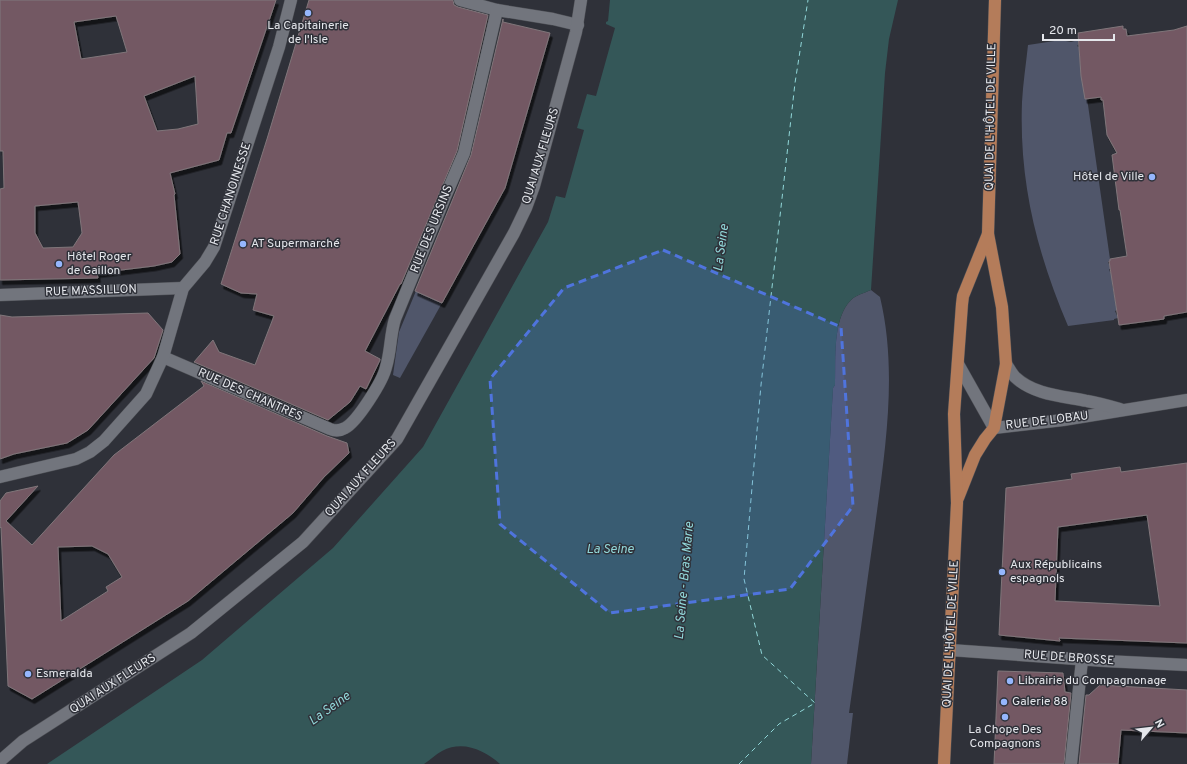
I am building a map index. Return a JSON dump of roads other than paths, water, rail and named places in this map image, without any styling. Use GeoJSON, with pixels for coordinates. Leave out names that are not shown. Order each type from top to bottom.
{"type":"FeatureCollection","features":[{"type":"Feature","properties":{"kind":"main road","name":"QUAI DE L'HÔTEL DE VILLE"},"geometry":{"type":"LineString","coordinates":[[957,503],[974,455],[985,438],[994,428],[1006,364],[1002,307],[988,234],[995,0]]}},
{"type":"Feature","properties":{"kind":"main road","name":"QUAI DE L'HÔTEL DE VILLE"},"geometry":{"type":"LineString","coordinates":[[944,764],[957,503],[954,414],[958,364],[964,296],[988,234]]}},
{"type":"Feature","properties":{"kind":"street","name":"RUE CHANOINESSE"},"geometry":{"type":"LineString","coordinates":[[0,477],[76,460],[94,450],[104,441],[146,394],[163,358],[183,288],[205,262],[214,247],[279,47],[291,0]]}},
{"type":"Feature","properties":{"kind":"street"},"geometry":{"type":"LineString","coordinates":[[460,0],[497,10],[553,19],[578,25]]}},
{"type":"Feature","properties":{"kind":"street","name":"QUAI AUX FLEURS"},"geometry":{"type":"LineString","coordinates":[[0,761],[23,741],[209,620],[303,542],[398,439],[514,233],[526,208],[534,186],[578,25],[581,0]]}},
{"type":"Feature","properties":{"kind":"street","name":"RUE DES URSINS"},"geometry":{"type":"LineString","coordinates":[[337,430],[344,429],[349,425],[369,400],[386,369],[391,334],[395,319],[464,153],[497,10]]}},
{"type":"Feature","properties":{"kind":"street","name":"RUE MASSILLON"},"geometry":{"type":"LineString","coordinates":[[0,295],[183,288]]}},
{"type":"Feature","properties":{"kind":"street","name":"RUE DES CHANTRES"},"geometry":{"type":"LineString","coordinates":[[163,358],[330,429],[337,430]]}},
{"type":"Feature","properties":{"kind":"street","name":"RUE DE LOBAU"},"geometry":{"type":"LineString","coordinates":[[958,364],[994,428],[1062,420],[1187,400]]}},
{"type":"Feature","properties":{"kind":"street","name":"RUE DE LOBAU"},"geometry":{"type":"LineString","coordinates":[[1006,364],[1014,376],[1036,389],[1063,397],[1086,400],[1125,410]]}},
{"type":"Feature","properties":{"kind":"street","name":"RUE DE BROSSE"},"geometry":{"type":"LineString","coordinates":[[950,650],[1082,660],[1187,665]]}},
{"type":"Feature","properties":{"kind":"street"},"geometry":{"type":"LineString","coordinates":[[1072,764],[1082,660]]}},
{"type":"Feature","properties":{"kind":"water","name":"La Seine"},"geometry":{"type":"Polygon","coordinates":[[[610,0],[898,0],[889,39],[885,73],[871,290],[853,298],[845,308],[836,340],[835,385],[833,388],[811,764],[500,764],[494,759],[473,748],[458,746],[442,751],[424,764],[47,764],[202,660],[333,548],[423,447],[548,222],[556,196],[565,198],[584,130],[577,128],[587,94],[596,96],[615,28],[606,24],[608,21],[610,0]]]}},
{"type":"Feature","properties":{"kind":"place","name":"La Capitainerie de l'Isle"},"geometry":{"type":"Point","coordinates":[308,13]}},
{"type":"Feature","properties":{"kind":"place","name":"Hôtel de Ville"},"geometry":{"type":"Point","coordinates":[1152,177]}},
{"type":"Feature","properties":{"kind":"place","name":"AT Supermarché"},"geometry":{"type":"Point","coordinates":[243,244]}},
{"type":"Feature","properties":{"kind":"place","name":"Hôtel Roger de Gaillon"},"geometry":{"type":"Point","coordinates":[59,264]}},
{"type":"Feature","properties":{"kind":"place","name":"Aux Républicains espagnols"},"geometry":{"type":"Point","coordinates":[1002,572]}},
{"type":"Feature","properties":{"kind":"place","name":"Esmeralda"},"geometry":{"type":"Point","coordinates":[28,674]}},
{"type":"Feature","properties":{"kind":"place","name":"Librairie du Compagnonage"},"geometry":{"type":"Point","coordinates":[1010,681]}},
{"type":"Feature","properties":{"kind":"place","name":"Galerie 88"},"geometry":{"type":"Point","coordinates":[1004,702]}},
{"type":"Feature","properties":{"kind":"place","name":"La Chope Des Compagnons"},"geometry":{"type":"Point","coordinates":[1005,717]}},
{"type":"Feature","properties":{"kind":"water label","name":"La Seine - Bras Marie"},"geometry":{"type":"Point","coordinates":[685,581]}}]}
